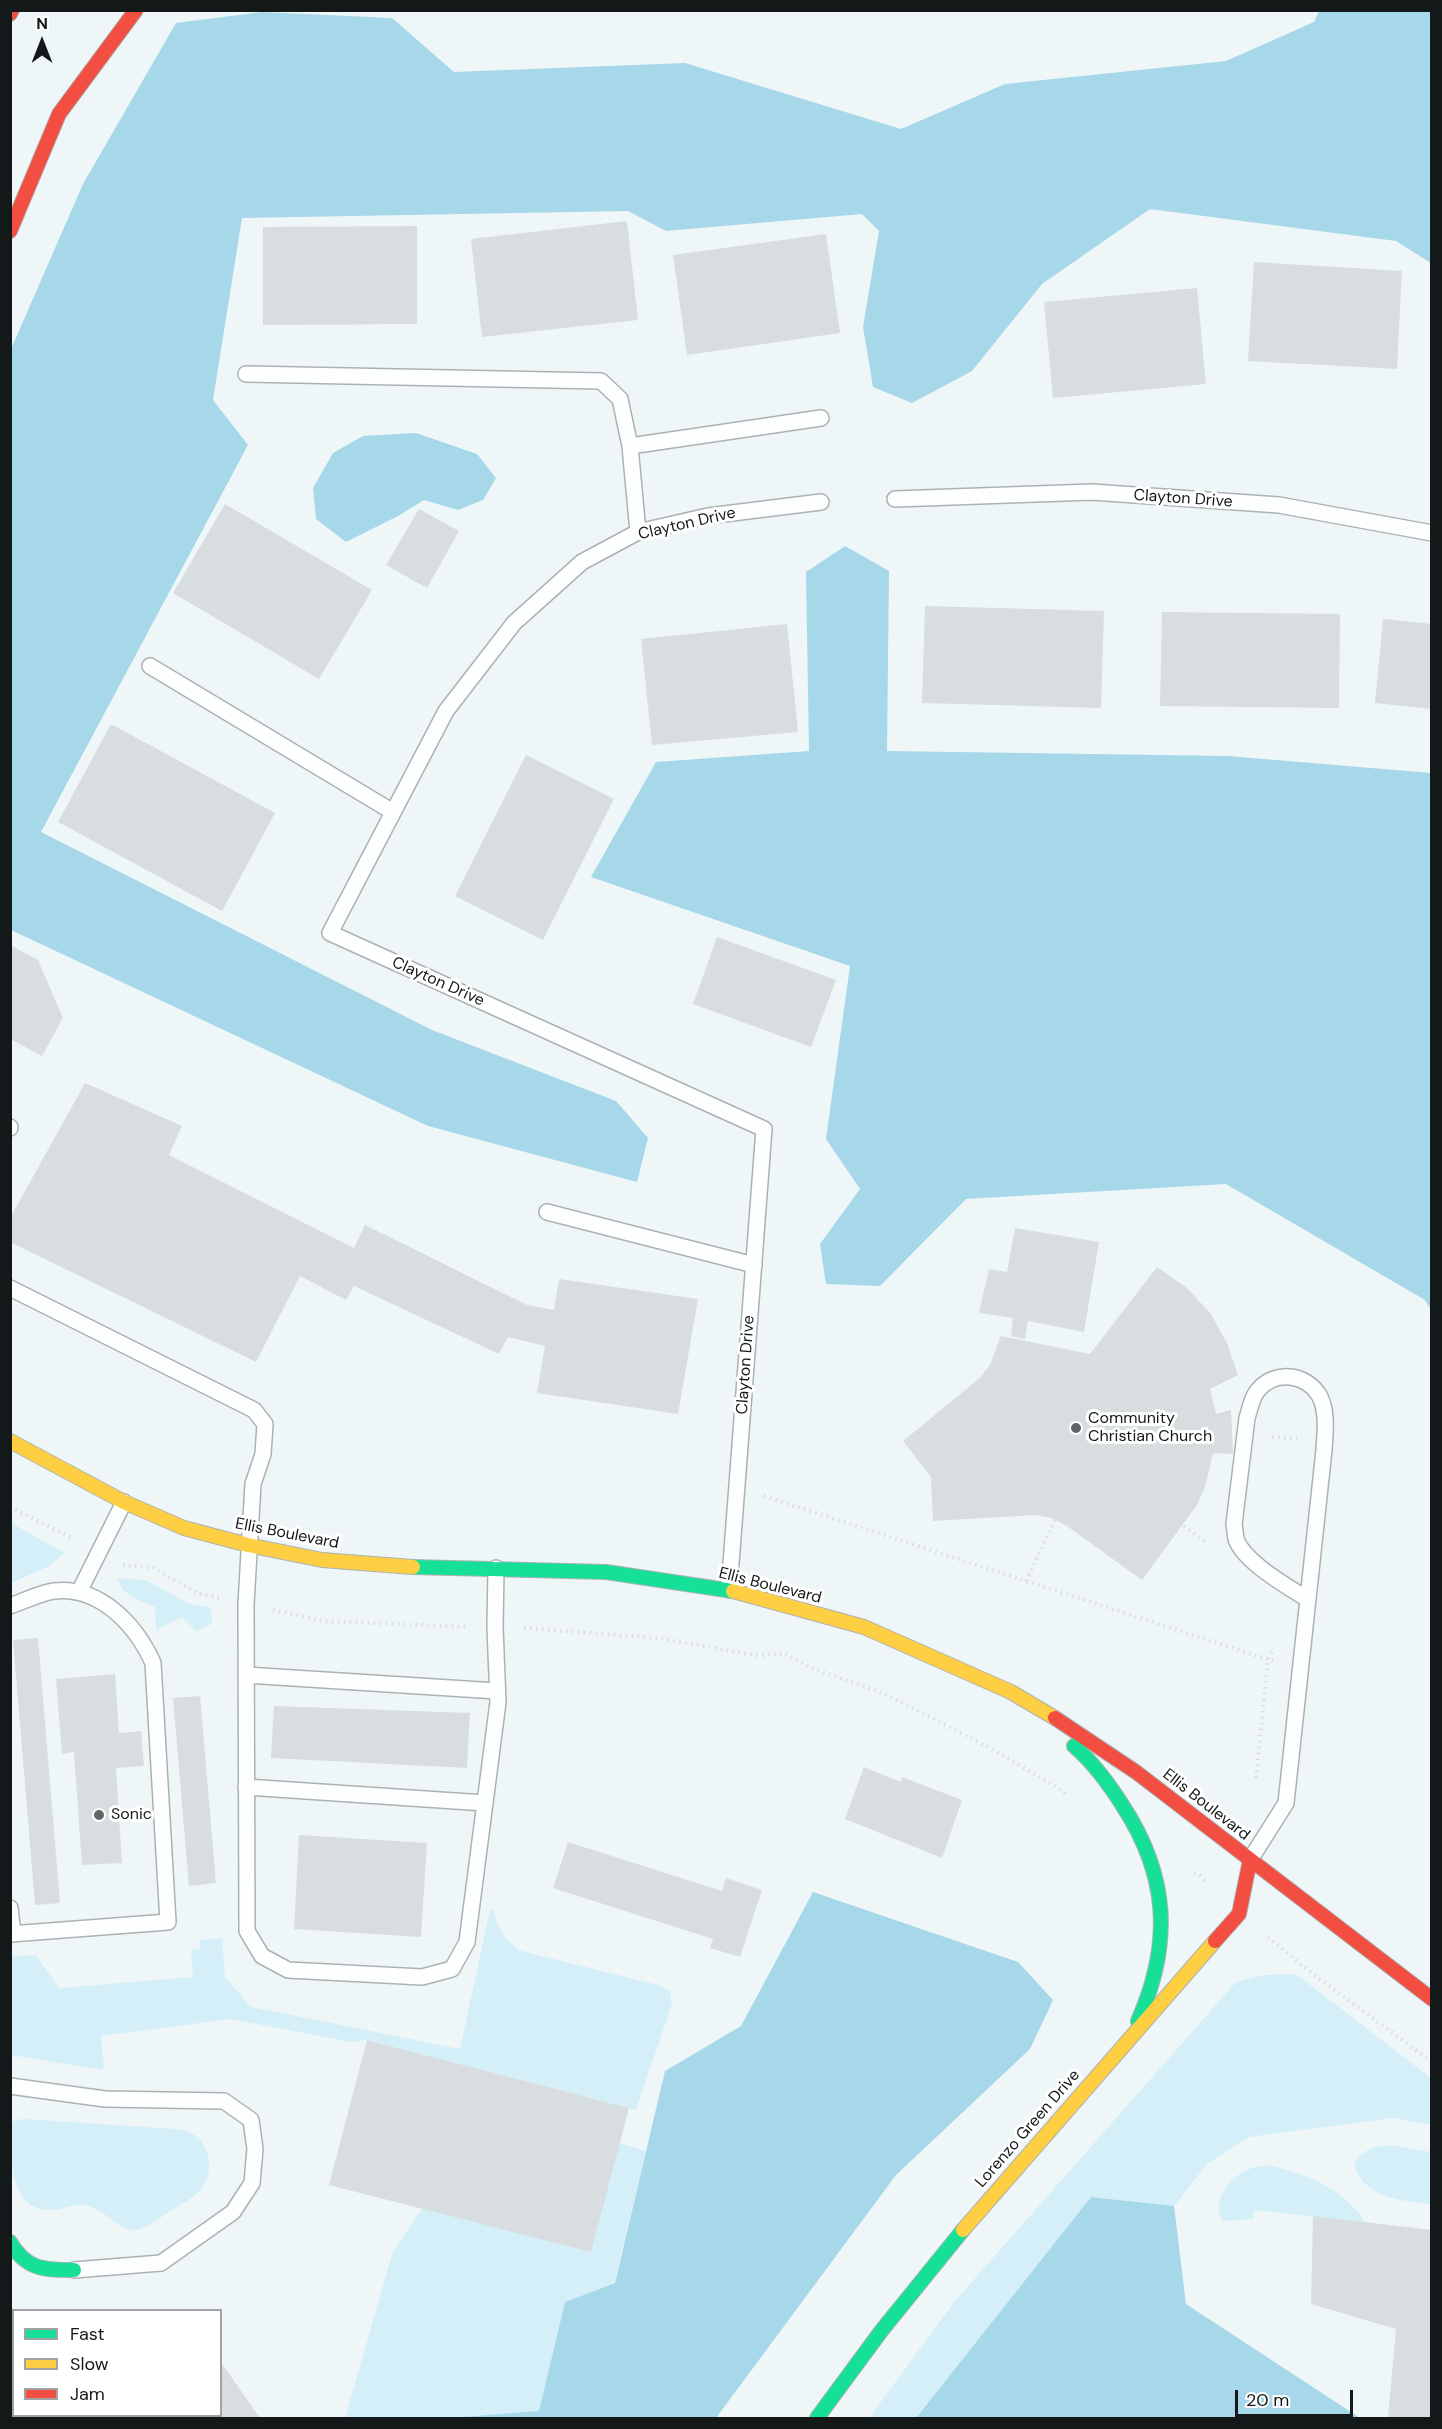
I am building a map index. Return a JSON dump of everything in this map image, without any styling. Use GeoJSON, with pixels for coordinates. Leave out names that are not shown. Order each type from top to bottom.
{"type":"FeatureCollection","features":[{"type":"Feature","properties":{"kind":"main road"},"geometry":{"type":"LineString","coordinates":[[10,231],[59,114],[136,10]]}},
{"type":"Feature","properties":{"kind":"main road","name":"Ellis Boulevard"},"geometry":{"type":"LineString","coordinates":[[10,1441],[124,1502],[184,1528],[248,1545],[322,1560],[394,1566],[606,1572],[729,1590],[864,1627],[1011,1692],[1074,1729],[1136,1772],[1431,1999]]}},
{"type":"Feature","properties":{"kind":"main road"},"geometry":{"type":"LineString","coordinates":[[1011,1692],[1094,1763],[1136,1825],[1150,1855],[1157,1879],[1162,1926],[1150,1988],[1139,2019],[1106,2065]]}},
{"type":"Feature","properties":{"kind":"main road","name":"Lorenzo Green Drive"},"geometry":{"type":"LineString","coordinates":[[817,2418],[882,2330],[976,2214],[1239,1914],[1250,1860]]}},
{"type":"Feature","properties":{"kind":"main road"},"geometry":{"type":"LineString","coordinates":[[10,2242],[16,2255],[42,2271],[74,2270]]}},
{"type":"Feature","properties":{"kind":"lane"},"geometry":{"type":"LineString","coordinates":[[246,374],[601,381],[620,399],[630,446],[638,532]]}},
{"type":"Feature","properties":{"kind":"lane"},"geometry":{"type":"LineString","coordinates":[[630,446],[821,418]]}},
{"type":"Feature","properties":{"kind":"lane","name":"Clayton Drive"},"geometry":{"type":"LineString","coordinates":[[896,499],[1092,492],[1279,506],[1431,533]]}},
{"type":"Feature","properties":{"kind":"lane","name":"Clayton Drive"},"geometry":{"type":"LineString","coordinates":[[729,1590],[764,1129],[330,933],[446,711],[514,623],[582,562],[638,532],[708,516],[821,501]]}},
{"type":"Feature","properties":{"kind":"lane"},"geometry":{"type":"LineString","coordinates":[[150,666],[393,812]]}},
{"type":"Feature","properties":{"kind":"lane"},"geometry":{"type":"LineString","coordinates":[[547,1212],[754,1265]]}},
{"type":"Feature","properties":{"kind":"lane"},"geometry":{"type":"LineString","coordinates":[[10,1288],[254,1410],[265,1424],[265,1441],[253,1484],[246,1604],[247,1931],[261,1956],[288,1970],[422,1977],[452,1969],[468,1942],[498,1702],[495,1627],[496,1568]]}},
{"type":"Feature","properties":{"kind":"lane"},"geometry":{"type":"LineString","coordinates":[[1250,1860],[1286,1803],[1324,1442],[1324,1413],[1319,1395],[1306,1382],[1289,1376],[1272,1379],[1259,1389],[1252,1402],[1245,1434],[1234,1524],[1236,1539],[1244,1552],[1307,1599]]}},
{"type":"Feature","properties":{"kind":"lane"},"geometry":{"type":"LineString","coordinates":[[79,1592],[124,1502]]}},
{"type":"Feature","properties":{"kind":"lane"},"geometry":{"type":"LineString","coordinates":[[10,1606],[53,1591],[79,1592],[106,1604],[143,1641],[153,1663],[168,1923],[12,1934],[10,1908]]}},
{"type":"Feature","properties":{"kind":"lane"},"geometry":{"type":"LineString","coordinates":[[246,1675],[497,1691]]}},
{"type":"Feature","properties":{"kind":"lane"},"geometry":{"type":"LineString","coordinates":[[246,1787],[485,1803]]}},
{"type":"Feature","properties":{"kind":"lane"},"geometry":{"type":"LineString","coordinates":[[10,2086],[105,2099],[224,2101],[251,2120],[255,2149],[252,2183],[233,2212],[161,2263],[74,2270]]}},
{"type":"Feature","properties":{"kind":"path"},"geometry":{"type":"LineString","coordinates":[[1245,1434],[1324,1442]]}},
{"type":"Feature","properties":{"kind":"path"},"geometry":{"type":"LineString","coordinates":[[737,1488],[1268,1660],[1301,1663]]}},
{"type":"Feature","properties":{"kind":"path"},"geometry":{"type":"LineString","coordinates":[[10,1506],[124,1565],[154,1568],[197,1593],[324,1621],[561,1629],[658,1638],[760,1656],[785,1653],[808,1667],[885,1694],[990,1748],[1055,1786],[1072,1799]]}},
{"type":"Feature","properties":{"kind":"path"},"geometry":{"type":"LineString","coordinates":[[1026,1581],[1055,1520]]}},
{"type":"Feature","properties":{"kind":"path"},"geometry":{"type":"LineString","coordinates":[[1184,1526],[1209,1545]]}},
{"type":"Feature","properties":{"kind":"path"},"geometry":{"type":"LineString","coordinates":[[1256,1778],[1268,1660],[1276,1644]]}},
{"type":"Feature","properties":{"kind":"path"},"geometry":{"type":"LineString","coordinates":[[1314,1975],[1431,2062]]}},
{"type":"Feature","properties":{"kind":"shaded area"},"geometry":{"type":"Polygon","coordinates":[[[1319,11],[1431,11],[1431,263],[1396,241],[1150,209],[1042,284],[972,371],[912,403],[873,387],[863,327],[879,231],[862,214],[666,231],[628,211],[242,218],[213,400],[248,445],[41,832],[432,1030],[616,1101],[648,1138],[637,1182],[428,1126],[11,930],[11,349],[83,184],[176,23],[262,12],[392,18],[454,72],[685,63],[901,129],[1005,84],[1226,61],[1314,22],[1319,11]]]}},
{"type":"Feature","properties":{"kind":"shaded area"},"geometry":{"type":"Polygon","coordinates":[[[416,433],[477,454],[496,478],[483,500],[458,510],[424,500],[346,542],[316,519],[313,488],[333,453],[363,436],[416,433]]]}},
{"type":"Feature","properties":{"kind":"shaded area"},"geometry":{"type":"Polygon","coordinates":[[[845,546],[889,571],[887,751],[1228,756],[1431,773],[1431,1310],[1425,1300],[1226,1184],[966,1199],[880,1286],[826,1284],[820,1244],[860,1189],[826,1139],[850,966],[591,877],[656,762],[809,751],[806,572],[845,546]]]}},
{"type":"Feature","properties":{"kind":"shaded area"},"geometry":{"type":"Polygon","coordinates":[[[11,1523],[65,1553],[49,1566],[11,1583],[11,1523]]]}},
{"type":"Feature","properties":{"kind":"shaded area"},"geometry":{"type":"Polygon","coordinates":[[[117,1578],[146,1580],[188,1603],[211,1608],[212,1624],[196,1631],[182,1617],[156,1630],[155,1607],[128,1594],[117,1578]]]}},
{"type":"Feature","properties":{"kind":"shaded area"},"geometry":{"type":"Polygon","coordinates":[[[813,1892],[1018,1962],[1053,2000],[1030,2049],[896,2175],[716,2418],[449,2418],[539,2411],[565,2302],[615,2283],[665,2071],[741,2026],[813,1892]]]}},
{"type":"Feature","properties":{"kind":"shaded area"},"geometry":{"type":"Polygon","coordinates":[[[490,1910],[494,1911],[502,1933],[518,1950],[658,1985],[670,1991],[672,2004],[636,2110],[367,2040],[350,2042],[231,2019],[101,2036],[104,2067],[102,2070],[11,2055],[11,1956],[36,1955],[59,1988],[193,1977],[191,1950],[200,1949],[199,1940],[222,1938],[225,1977],[251,2007],[460,2049],[490,1910]]]}},
{"type":"Feature","properties":{"kind":"shaded area"},"geometry":{"type":"Polygon","coordinates":[[[1296,1974],[1431,2078],[1431,2125],[1393,2118],[1249,2137],[1207,2164],[1174,2206],[1091,2197],[916,2418],[869,2418],[955,2301],[1236,1982],[1265,1975],[1296,1974]]]}},
{"type":"Feature","properties":{"kind":"shaded area"},"geometry":{"type":"Polygon","coordinates":[[[15,2120],[187,2131],[202,2142],[208,2154],[208,2175],[203,2187],[191,2198],[137,2230],[127,2229],[98,2210],[85,2205],[53,2210],[38,2208],[27,2202],[20,2192],[12,2165],[11,2124],[15,2120]]]}},
{"type":"Feature","properties":{"kind":"shaded area"},"geometry":{"type":"Polygon","coordinates":[[[620,2143],[646,2151],[614,2283],[565,2302],[539,2412],[449,2418],[345,2418],[393,2251],[422,2209],[620,2143]]]}},
{"type":"Feature","properties":{"kind":"shaded area"},"geometry":{"type":"Polygon","coordinates":[[[1390,2145],[1431,2152],[1431,2204],[1385,2196],[1366,2184],[1359,2175],[1354,2164],[1361,2155],[1374,2148],[1390,2145]]]}},
{"type":"Feature","properties":{"kind":"shaded area"},"geometry":{"type":"Polygon","coordinates":[[[1266,2165],[1294,2172],[1322,2183],[1346,2200],[1365,2222],[1255,2210],[1253,2219],[1222,2221],[1219,2206],[1228,2185],[1247,2170],[1266,2165]]]}},
{"type":"Feature","properties":{"kind":"shaded area"},"geometry":{"type":"Polygon","coordinates":[[[1091,2197],[1174,2206],[1186,2304],[1360,2418],[916,2418],[1091,2197]]]}},
{"type":"Feature","properties":{"kind":"building"},"geometry":{"type":"Polygon","coordinates":[[[627,221],[638,320],[482,337],[471,239],[627,221]]]}},
{"type":"Feature","properties":{"kind":"building"},"geometry":{"type":"Polygon","coordinates":[[[417,226],[417,324],[263,325],[263,227],[417,226]]]}},
{"type":"Feature","properties":{"kind":"building"},"geometry":{"type":"Polygon","coordinates":[[[826,234],[840,333],[687,355],[673,255],[826,234]]]}},
{"type":"Feature","properties":{"kind":"building"},"geometry":{"type":"Polygon","coordinates":[[[1254,262],[1402,271],[1397,369],[1248,361],[1254,262]]]}},
{"type":"Feature","properties":{"kind":"building"},"geometry":{"type":"Polygon","coordinates":[[[1197,288],[1206,384],[1053,398],[1044,302],[1197,288]]]}},
{"type":"Feature","properties":{"kind":"building"},"geometry":{"type":"Polygon","coordinates":[[[225,504],[372,590],[319,679],[173,593],[225,504]]]}},
{"type":"Feature","properties":{"kind":"building"},"geometry":{"type":"Polygon","coordinates":[[[419,509],[459,531],[427,588],[386,565],[419,509]]]}},
{"type":"Feature","properties":{"kind":"building"},"geometry":{"type":"Polygon","coordinates":[[[925,606],[1104,611],[1101,708],[922,703],[925,606]]]}},
{"type":"Feature","properties":{"kind":"building"},"geometry":{"type":"Polygon","coordinates":[[[1162,612],[1340,614],[1339,708],[1160,706],[1162,612]]]}},
{"type":"Feature","properties":{"kind":"building"},"geometry":{"type":"Polygon","coordinates":[[[1383,619],[1432,624],[1432,709],[1375,703],[1383,619]]]}},
{"type":"Feature","properties":{"kind":"building"},"geometry":{"type":"Polygon","coordinates":[[[787,624],[798,732],[652,745],[641,639],[787,624]]]}},
{"type":"Feature","properties":{"kind":"building"},"geometry":{"type":"Polygon","coordinates":[[[111,724],[275,813],[222,911],[58,822],[111,724]]]}},
{"type":"Feature","properties":{"kind":"building"},"geometry":{"type":"Polygon","coordinates":[[[526,755],[614,799],[543,940],[455,896],[526,755]]]}},
{"type":"Feature","properties":{"kind":"building"},"geometry":{"type":"Polygon","coordinates":[[[717,937],[836,980],[811,1047],[693,1004],[717,937]]]}},
{"type":"Feature","properties":{"kind":"building"},"geometry":{"type":"Polygon","coordinates":[[[10,945],[38,960],[63,1018],[42,1056],[10,1039],[10,945]]]}},
{"type":"Feature","properties":{"kind":"building"},"geometry":{"type":"Polygon","coordinates":[[[85,1083],[182,1126],[169,1155],[354,1248],[365,1225],[527,1305],[554,1310],[559,1279],[698,1299],[678,1414],[537,1393],[545,1346],[508,1337],[499,1354],[354,1286],[346,1300],[300,1276],[256,1362],[10,1242],[10,1218],[85,1083]]]}},
{"type":"Feature","properties":{"kind":"building"},"geometry":{"type":"Polygon","coordinates":[[[1015,1228],[1099,1242],[1084,1332],[1028,1321],[1025,1339],[1011,1336],[1013,1318],[979,1313],[989,1269],[1007,1272],[1015,1228]]]}},
{"type":"Feature","properties":{"kind":"building","name":"Community Christian Church"},"geometry":{"type":"Polygon","coordinates":[[[1157,1267],[1187,1288],[1210,1313],[1227,1343],[1238,1375],[1210,1389],[1216,1414],[1231,1410],[1233,1454],[1213,1453],[1205,1487],[1197,1505],[1142,1580],[1067,1526],[1052,1518],[1036,1515],[933,1521],[931,1477],[903,1441],[980,1378],[990,1365],[1001,1336],[1090,1354],[1157,1267]]]}},
{"type":"Feature","properties":{"kind":"building"},"geometry":{"type":"Polygon","coordinates":[[[38,1638],[60,1903],[35,1905],[13,1640],[38,1638]]]}},
{"type":"Feature","properties":{"kind":"building","name":"Sonic"},"geometry":{"type":"Polygon","coordinates":[[[115,1674],[119,1733],[141,1731],[144,1766],[116,1768],[122,1863],[82,1865],[74,1752],[62,1754],[56,1679],[115,1674]]]}},
{"type":"Feature","properties":{"kind":"building"},"geometry":{"type":"Polygon","coordinates":[[[200,1696],[216,1883],[189,1886],[173,1698],[200,1696]]]}},
{"type":"Feature","properties":{"kind":"building"},"geometry":{"type":"Polygon","coordinates":[[[274,1706],[470,1713],[467,1768],[271,1758],[274,1706]]]}},
{"type":"Feature","properties":{"kind":"building"},"geometry":{"type":"Polygon","coordinates":[[[864,1767],[901,1782],[902,1777],[962,1800],[942,1858],[845,1819],[864,1767]]]}},
{"type":"Feature","properties":{"kind":"building"},"geometry":{"type":"Polygon","coordinates":[[[299,1835],[427,1843],[421,1937],[294,1929],[299,1835]]]}},
{"type":"Feature","properties":{"kind":"building"},"geometry":{"type":"Polygon","coordinates":[[[568,1842],[722,1891],[726,1878],[762,1890],[740,1957],[710,1948],[713,1939],[553,1888],[568,1842]]]}},
{"type":"Feature","properties":{"kind":"building"},"geometry":{"type":"Polygon","coordinates":[[[367,2040],[629,2108],[591,2252],[329,2185],[367,2040]]]}},
{"type":"Feature","properties":{"kind":"building"},"geometry":{"type":"Polygon","coordinates":[[[1313,2216],[1432,2230],[1432,2418],[1388,2418],[1396,2329],[1311,2304],[1313,2216]]]}},
{"type":"Feature","properties":{"kind":"building"},"geometry":{"type":"Polygon","coordinates":[[[222,2364],[260,2418],[168,2417],[222,2417],[222,2364]]]}},
{"type":"Feature","properties":{"kind":"traffic: fast"},"geometry":{"type":"LineString","coordinates":[[413,1567],[606,1572],[733,1591]]}},
{"type":"Feature","properties":{"kind":"traffic: fast"},"geometry":{"type":"LineString","coordinates":[[1074,1746],[1101,1774],[1123,1806],[1150,1859],[1157,1885],[1160,1938],[1149,1993],[1138,2021]]}},
{"type":"Feature","properties":{"kind":"traffic: fast"},"geometry":{"type":"LineString","coordinates":[[817,2418],[882,2330],[963,2230]]}},
{"type":"Feature","properties":{"kind":"traffic: fast"},"geometry":{"type":"LineString","coordinates":[[10,2242],[23,2258],[37,2267],[74,2270]]}},
{"type":"Feature","properties":{"kind":"traffic: slow"},"geometry":{"type":"LineString","coordinates":[[10,1441],[124,1502],[184,1528],[248,1545],[322,1560],[413,1567]]}},
{"type":"Feature","properties":{"kind":"traffic: slow"},"geometry":{"type":"LineString","coordinates":[[733,1591],[864,1627],[1011,1692],[1055,1718]]}},
{"type":"Feature","properties":{"kind":"traffic: slow"},"geometry":{"type":"LineString","coordinates":[[963,2230],[1215,1941]]}},
{"type":"Feature","properties":{"kind":"traffic: jam"},"geometry":{"type":"LineString","coordinates":[[10,14],[12,10]]}},
{"type":"Feature","properties":{"kind":"traffic: jam"},"geometry":{"type":"LineString","coordinates":[[10,231],[59,114],[136,10]]}},
{"type":"Feature","properties":{"kind":"traffic: jam"},"geometry":{"type":"LineString","coordinates":[[1055,1718],[1136,1772],[1432,1999]]}},
{"type":"Feature","properties":{"kind":"traffic: jam"},"geometry":{"type":"LineString","coordinates":[[1215,1941],[1239,1914],[1250,1860]]}},
{"type":"Feature","properties":{"kind":"place","name":"Community Christian Church"},"geometry":{"type":"Point","coordinates":[1076,1428]}},
{"type":"Feature","properties":{"kind":"place","name":"Sonic"},"geometry":{"type":"Point","coordinates":[99,1815]}}]}
